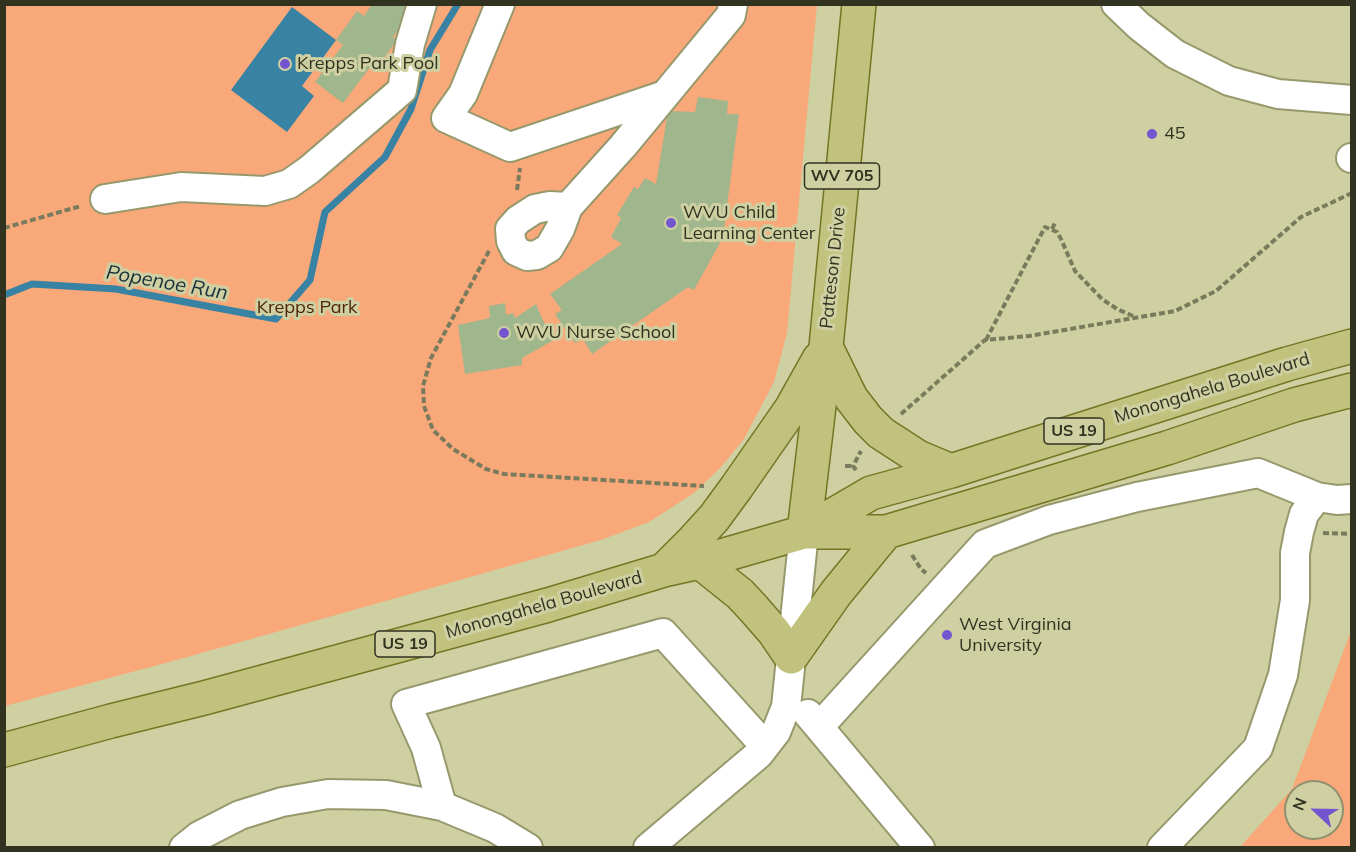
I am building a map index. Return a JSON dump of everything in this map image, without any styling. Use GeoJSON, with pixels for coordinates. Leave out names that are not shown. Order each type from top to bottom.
{"type":"FeatureCollection","features":[{"type":"Feature","properties":{"kind":"main road","name":"Patteson Drive"},"geometry":{"type":"LineString","coordinates":[[804,532],[859,4]]}},
{"type":"Feature","properties":{"kind":"main road","name":"Monongahela Boulevard"},"geometry":{"type":"LineString","coordinates":[[4,750],[525,611],[804,532],[871,493],[951,471],[1232,381],[1352,346]]}},
{"type":"Feature","properties":{"kind":"main road"},"geometry":{"type":"LineString","coordinates":[[825,347],[851,398],[881,433],[918,457],[951,471]]}},
{"type":"Feature","properties":{"kind":"main road"},"geometry":{"type":"LineString","coordinates":[[664,570],[714,518],[748,471],[791,409],[825,347]]}},
{"type":"Feature","properties":{"kind":"main road","name":"Monongahela Boulevard"},"geometry":{"type":"LineString","coordinates":[[804,532],[886,532],[1167,448],[1294,405],[1352,390]]}},
{"type":"Feature","properties":{"kind":"main road"},"geometry":{"type":"LineString","coordinates":[[700,562],[740,594],[774,632],[791,657],[836,593],[886,532]]}},
{"type":"Feature","properties":{"kind":"lane"},"geometry":{"type":"LineString","coordinates":[[105,199],[181,187],[265,191],[289,184],[309,170],[402,90],[410,44],[422,4]]}},
{"type":"Feature","properties":{"kind":"lane"},"geometry":{"type":"LineString","coordinates":[[500,4],[463,94],[446,118],[510,147],[665,95]]}},
{"type":"Feature","properties":{"kind":"lane"},"geometry":{"type":"LineString","coordinates":[[568,207],[623,146],[731,15],[733,4]]}},
{"type":"Feature","properties":{"kind":"lane"},"geometry":{"type":"LineString","coordinates":[[1116,4],[1139,26],[1175,54],[1229,81],[1278,94],[1352,100]]}},
{"type":"Feature","properties":{"kind":"lane"},"geometry":{"type":"LineString","coordinates":[[819,728],[985,544],[1049,520],[1137,497],[1257,473],[1317,497],[1336,500],[1352,499]]}},
{"type":"Feature","properties":{"kind":"lane"},"geometry":{"type":"LineString","coordinates":[[1162,848],[1258,748],[1283,675],[1295,600],[1295,553],[1299,532],[1304,514],[1317,497]]}},
{"type":"Feature","properties":{"kind":"lane"},"geometry":{"type":"LineString","coordinates":[[648,848],[751,760],[776,732],[786,707],[804,532]]}},
{"type":"Feature","properties":{"kind":"lane"},"geometry":{"type":"LineString","coordinates":[[442,806],[426,748],[406,704],[663,633],[765,746]]}},
{"type":"Feature","properties":{"kind":"lane"},"geometry":{"type":"LineString","coordinates":[[788,690],[920,848]]}},
{"type":"Feature","properties":{"kind":"lane"},"geometry":{"type":"LineString","coordinates":[[184,848],[199,836],[240,815],[282,802],[328,794],[386,795],[442,806],[495,828],[528,848]]}},
{"type":"Feature","properties":{"kind":"path"},"geometry":{"type":"LineString","coordinates":[[510,147],[521,164],[518,189],[513,199]]}},
{"type":"Feature","properties":{"kind":"path"},"geometry":{"type":"LineString","coordinates":[[985,340],[1029,336],[1175,310],[1216,291],[1301,217],[1352,193]]}},
{"type":"Feature","properties":{"kind":"path"},"geometry":{"type":"LineString","coordinates":[[4,228],[105,199]]}},
{"type":"Feature","properties":{"kind":"path"},"geometry":{"type":"LineString","coordinates":[[1052,229],[1056,221]]}},
{"type":"Feature","properties":{"kind":"path"},"geometry":{"type":"LineString","coordinates":[[900,416],[985,340],[1045,227],[1057,232],[1074,271],[1102,299],[1134,317]]}},
{"type":"Feature","properties":{"kind":"path"},"geometry":{"type":"LineString","coordinates":[[493,243],[431,358],[423,386],[424,406],[433,430],[453,449],[486,469],[504,474],[711,487]]}},
{"type":"Feature","properties":{"kind":"path"},"geometry":{"type":"LineString","coordinates":[[853,466],[861,450]]}},
{"type":"Feature","properties":{"kind":"path"},"geometry":{"type":"LineString","coordinates":[[845,466],[853,466]]}},
{"type":"Feature","properties":{"kind":"path"},"geometry":{"type":"LineString","coordinates":[[853,466],[860,478]]}},
{"type":"Feature","properties":{"kind":"green space","name":"Krepps Park"},"geometry":{"type":"Polygon","coordinates":[[[5,5],[817,5],[787,333],[774,382],[744,439],[721,467],[694,493],[649,522],[601,540],[5,706],[5,5]]]}},
{"type":"Feature","properties":{"kind":"green space"},"geometry":{"type":"Polygon","coordinates":[[[1351,631],[1351,847],[1240,847],[1284,798],[1284,840],[1344,840],[1344,780],[1295,780],[1351,631]]]}},
{"type":"Feature","properties":{"kind":"water","name":"Krepps Park Pool"},"geometry":{"type":"Polygon","coordinates":[[[292,7],[336,40],[302,86],[314,96],[287,132],[231,90],[292,7]]]}},
{"type":"Feature","properties":{"kind":"building"},"geometry":{"type":"Polygon","coordinates":[[[372,4],[417,4],[393,37],[397,40],[376,69],[371,66],[343,103],[315,82],[343,45],[336,40],[357,11],[364,16],[372,4]]]}},
{"type":"Feature","properties":{"kind":"building","name":"WVU Child Learning Center"},"geometry":{"type":"Polygon","coordinates":[[[698,97],[728,101],[727,114],[739,114],[724,229],[727,230],[694,290],[688,287],[592,354],[583,339],[575,343],[555,314],[562,310],[550,294],[622,244],[611,237],[621,218],[617,215],[634,187],[638,189],[645,178],[656,184],[668,111],[695,112],[698,97]]]}},
{"type":"Feature","properties":{"kind":"building","name":"WVU Nurse School"},"geometry":{"type":"Polygon","coordinates":[[[505,303],[506,315],[513,313],[515,318],[536,304],[552,341],[522,358],[522,365],[465,374],[458,325],[490,318],[489,306],[505,303]]]}},
{"type":"Feature","properties":{"kind":"waterway","name":"Popenoe Run"},"geometry":{"type":"LineString","coordinates":[[4,295],[32,284],[116,289],[276,319],[310,280],[325,212],[385,157],[411,109],[430,50],[458,4]]}},
{"type":"Feature","properties":{"kind":"place","name":"Krepps Park Pool"},"geometry":{"type":"Point","coordinates":[285,64]}},
{"type":"Feature","properties":{"kind":"place","name":"45"},"geometry":{"type":"Point","coordinates":[1152,134]}},
{"type":"Feature","properties":{"kind":"place","name":"WVU Child Learning Center"},"geometry":{"type":"Point","coordinates":[671,223]}},
{"type":"Feature","properties":{"kind":"place","name":"WVU Nurse School"},"geometry":{"type":"Point","coordinates":[504,333]}},
{"type":"Feature","properties":{"kind":"place","name":"West Virginia University"},"geometry":{"type":"Point","coordinates":[947,635]}}]}
